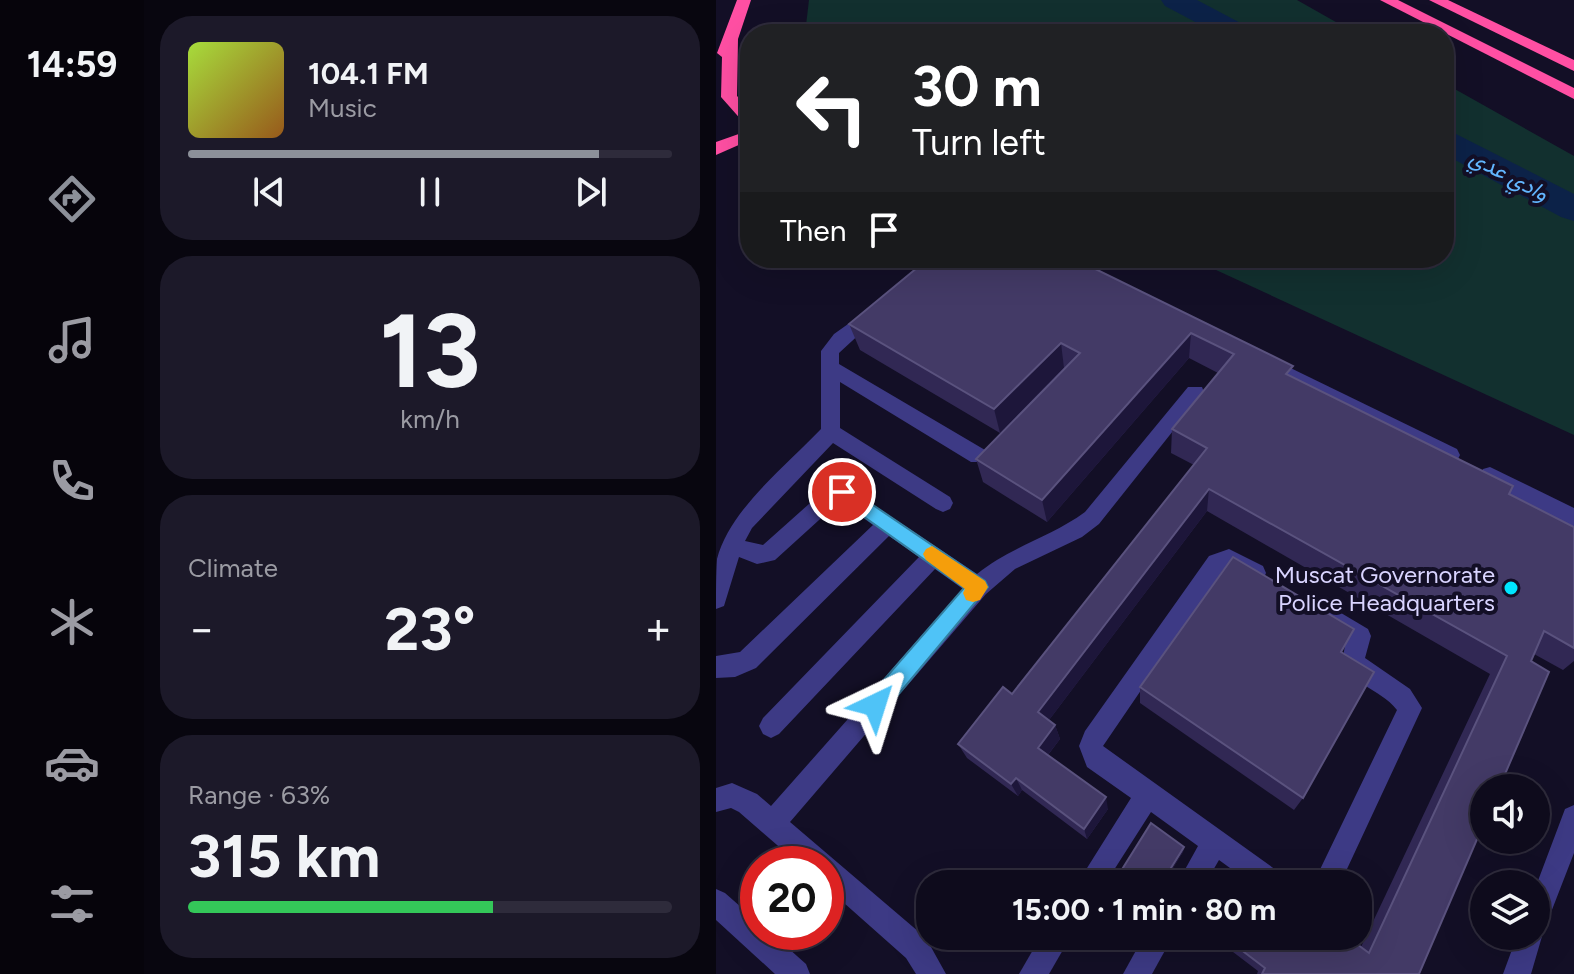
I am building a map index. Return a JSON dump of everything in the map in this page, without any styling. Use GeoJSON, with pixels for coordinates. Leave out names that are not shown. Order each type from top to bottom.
{"type":"FeatureCollection","features":[{"type":"Feature","properties":{"kind":"highway"},"geometry":{"type":"LineString","coordinates":[[716,103],[744,0]]}},
{"type":"Feature","properties":{"kind":"highway"},"geometry":{"type":"LineString","coordinates":[[1387,0],[1435,24]]}},
{"type":"Feature","properties":{"kind":"highway"},"geometry":{"type":"LineString","coordinates":[[1436,0],[1574,66]]}},
{"type":"Feature","properties":{"kind":"highway"},"geometry":{"type":"LineString","coordinates":[[1454,34],[1574,94]]}},
{"type":"Feature","properties":{"kind":"highway"},"geometry":{"type":"LineString","coordinates":[[716,73],[731,40]]}},
{"type":"Feature","properties":{"kind":"highway"},"geometry":{"type":"LineString","coordinates":[[731,40],[728,91],[732,103],[740,110]]}},
{"type":"Feature","properties":{"kind":"highway"},"geometry":{"type":"LineString","coordinates":[[716,150],[740,138]]}},
{"type":"Feature","properties":{"kind":"lane"},"geometry":{"type":"LineString","coordinates":[[716,599],[732,545],[745,522],[831,432],[828,366],[834,344],[885,303]]}},
{"type":"Feature","properties":{"kind":"lane"},"geometry":{"type":"LineString","coordinates":[[1253,356],[1574,518]]}},
{"type":"Feature","properties":{"kind":"lane"},"geometry":{"type":"LineString","coordinates":[[828,366],[978,456]]}},
{"type":"Feature","properties":{"kind":"lane"},"geometry":{"type":"LineString","coordinates":[[772,824],[978,587],[1008,562],[1075,531],[1092,518],[1195,392]]}},
{"type":"Feature","properties":{"kind":"lane"},"geometry":{"type":"LineString","coordinates":[[831,432],[943,503]]}},
{"type":"Feature","properties":{"kind":"lane"},"geometry":{"type":"LineString","coordinates":[[732,545],[757,555],[768,553],[835,493],[848,495],[978,587]]}},
{"type":"Feature","properties":{"kind":"lane"},"geometry":{"type":"LineString","coordinates":[[716,667],[735,666],[748,660],[888,523]]}},
{"type":"Feature","properties":{"kind":"lane"},"geometry":{"type":"LineString","coordinates":[[771,726],[934,556]]}},
{"type":"Feature","properties":{"kind":"lane"},"geometry":{"type":"LineString","coordinates":[[1254,870],[1096,758],[1091,746],[1221,559],[1235,561],[1275,584]]}},
{"type":"Feature","properties":{"kind":"lane"},"geometry":{"type":"LineString","coordinates":[[1314,607],[1357,632],[1360,641],[1353,654],[1355,664],[1402,697],[1410,708],[1333,870]]}},
{"type":"Feature","properties":{"kind":"lane"},"geometry":{"type":"LineString","coordinates":[[716,800],[732,795],[798,846]]}},
{"type":"Feature","properties":{"kind":"lane"},"geometry":{"type":"LineString","coordinates":[[1099,870],[1148,795]]}},
{"type":"Feature","properties":{"kind":"lane"},"geometry":{"type":"LineString","coordinates":[[1550,884],[1574,818]]}},
{"type":"Feature","properties":{"kind":"lane"},"geometry":{"type":"LineString","coordinates":[[1198,870],[1215,842]]}},
{"type":"Feature","properties":{"kind":"lane"},"geometry":{"type":"LineString","coordinates":[[844,886],[916,948],[932,974]]}},
{"type":"Feature","properties":{"kind":"lane"},"geometry":{"type":"LineString","coordinates":[[716,902],[796,974]]}},
{"type":"Feature","properties":{"kind":"lane"},"geometry":{"type":"LineString","coordinates":[[1033,974],[1048,950]]}},
{"type":"Feature","properties":{"kind":"lane"},"geometry":{"type":"LineString","coordinates":[[1137,974],[1151,950]]}},
{"type":"Feature","properties":{"kind":"lane"},"geometry":{"type":"LineString","coordinates":[[1517,974],[1526,950]]}},
{"type":"Feature","properties":{"kind":"green space"},"geometry":{"type":"Polygon","coordinates":[[[809,0],[1297,0],[1339,24],[806,24],[809,0]]]}},
{"type":"Feature","properties":{"kind":"green space"},"geometry":{"type":"Polygon","coordinates":[[[1454,89],[1574,156],[1574,435],[1212,268],[1454,268],[1454,89]]]}},
{"type":"Feature","properties":{"kind":"building"},"geometry":{"type":"Polygon","coordinates":[[[917,268],[1093,268],[1293,366],[1286,374],[1513,486],[1509,494],[1574,527],[1574,648],[1544,631],[1531,661],[1549,672],[1505,774],[1470,774],[1471,854],[1419,974],[1262,974],[1265,968],[1241,950],[1365,950],[1369,953],[1372,950],[1507,656],[1209,489],[1038,712],[1055,725],[1038,748],[1106,797],[1084,829],[1016,778],[1011,784],[958,744],[1003,687],[1012,694],[1207,448],[1172,429],[1234,354],[1191,333],[1042,500],[976,459],[1080,353],[1061,343],[994,409],[849,324],[917,268]]]}},
{"type":"Feature","properties":{"kind":"building"},"geometry":{"type":"Polygon","coordinates":[[[1233,557],[1354,629],[1341,652],[1374,672],[1303,798],[1140,687],[1233,557]]]}},
{"type":"Feature","properties":{"kind":"building"},"geometry":{"type":"Polygon","coordinates":[[[1151,823],[1184,847],[1170,870],[1122,870],[1151,823]]]}},
{"type":"Feature","properties":{"kind":"waterway","name":"وادي عدي"},"geometry":{"type":"LineString","coordinates":[[1175,0],[1221,24]]}},
{"type":"Feature","properties":{"kind":"waterway","name":"وادي عدي"},"geometry":{"type":"LineString","coordinates":[[1454,146],[1574,209]]}},
{"type":"Feature","properties":{"kind":"slow traffic"},"geometry":{"type":"LineString","coordinates":[[932,554],[978,587],[973,593]]}},
{"type":"Feature","properties":{"kind":"place","name":"Muscat Governorate Police Headquarters"},"geometry":{"type":"Point","coordinates":[1511,588]}},
{"type":"Feature","properties":{"kind":"route"},"geometry":{"type":"LineString","coordinates":[[842,492],[978,587],[875,705]]}}]}
